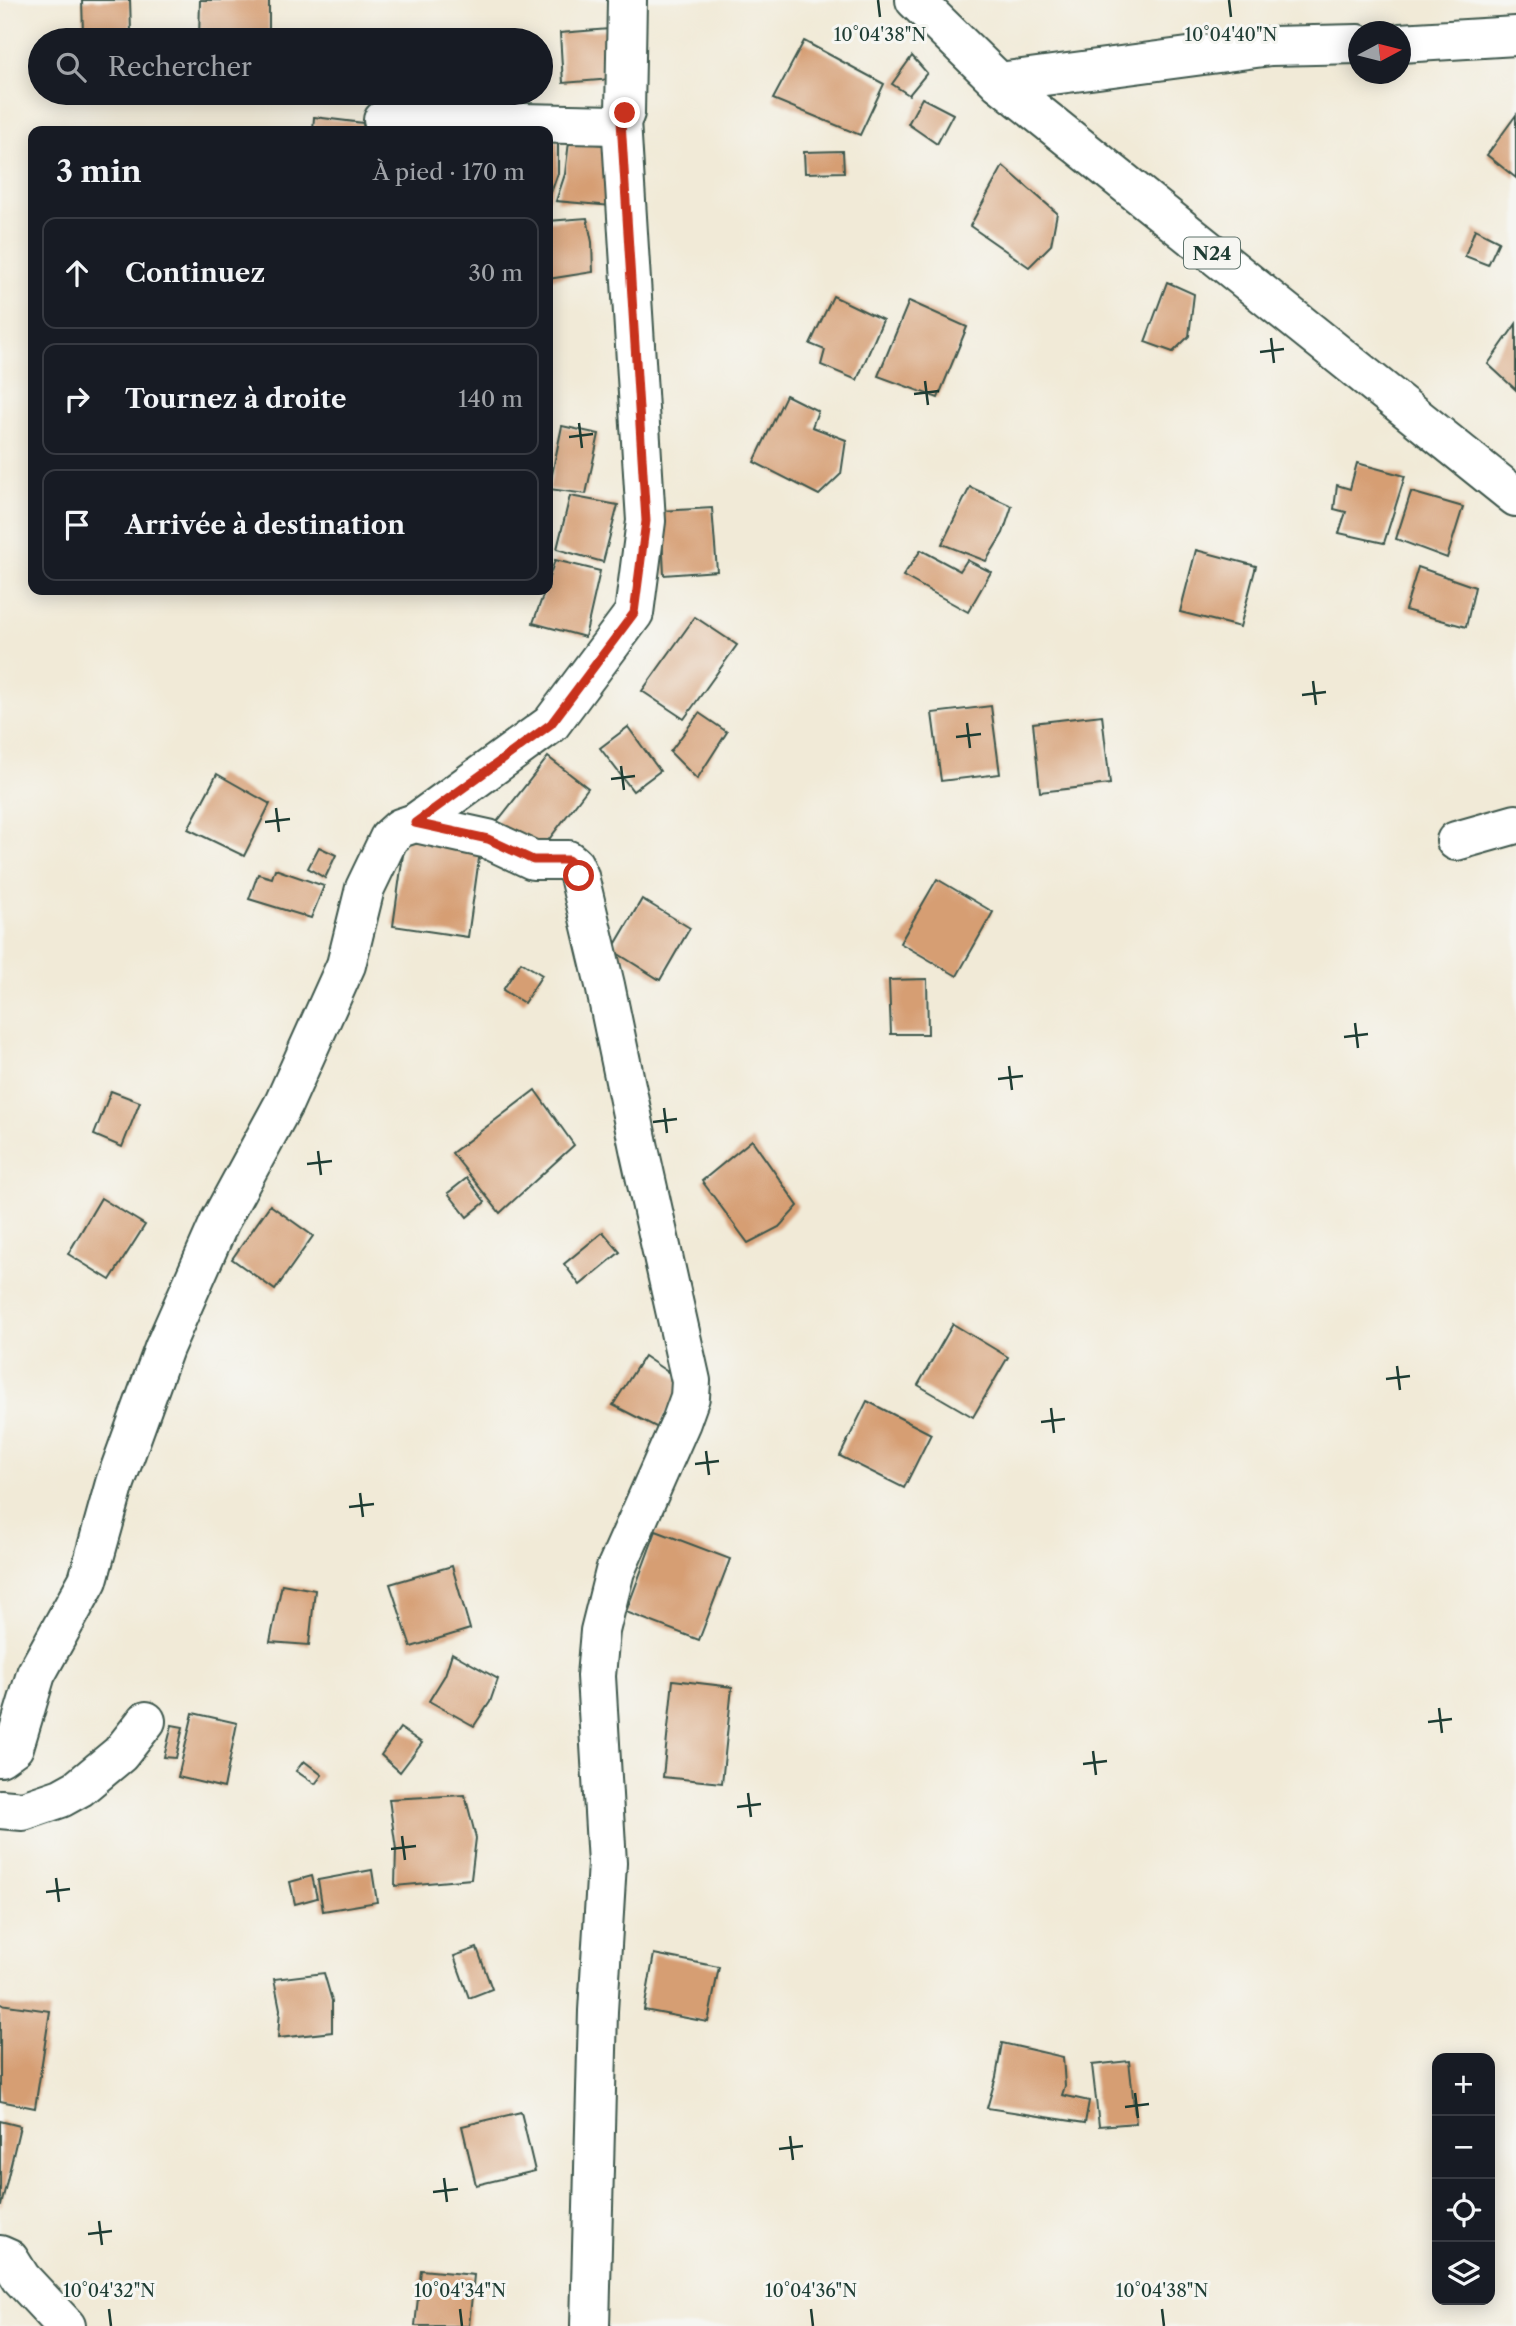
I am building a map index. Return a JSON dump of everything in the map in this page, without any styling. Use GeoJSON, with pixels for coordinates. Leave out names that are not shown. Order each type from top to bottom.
{"type":"FeatureCollection","features":[{"type":"Feature","properties":{"kind":"street"},"geometry":{"type":"LineString","coordinates":[[383,120],[616,125],[625,113],[627,0]]}},
{"type":"Feature","properties":{"kind":"street","name":"N24"},"geometry":{"type":"LineString","coordinates":[[915,0],[999,82],[1516,497]]}},
{"type":"Feature","properties":{"kind":"street"},"geometry":{"type":"LineString","coordinates":[[1411,42],[1516,36]]}},
{"type":"Feature","properties":{"kind":"street"},"geometry":{"type":"LineString","coordinates":[[999,82],[1271,46],[1348,44]]}},
{"type":"Feature","properties":{"kind":"street"},"geometry":{"type":"LineString","coordinates":[[0,1757],[13,1747],[36,1674],[88,1580],[115,1483],[164,1348],[220,1221],[284,1103],[346,965],[365,888],[389,838],[400,828],[415,823],[551,724],[634,613],[646,521],[621,121]]}},
{"type":"Feature","properties":{"kind":"street"},"geometry":{"type":"LineString","coordinates":[[415,823],[488,839],[533,860],[568,860],[574,865],[605,985],[691,1381],[690,1397],[681,1422],[615,1572],[600,1632],[596,1676],[607,1863],[598,2011],[590,2326]]}},
{"type":"Feature","properties":{"kind":"street"},"geometry":{"type":"LineString","coordinates":[[1456,841],[1516,824]]}},
{"type":"Feature","properties":{"kind":"street"},"geometry":{"type":"LineString","coordinates":[[0,1809],[23,1811],[61,1798],[79,1788],[120,1754],[146,1721]]}},
{"type":"Feature","properties":{"kind":"street"},"geometry":{"type":"LineString","coordinates":[[0,2255],[9,2259],[21,2278],[66,2326]]}},
{"type":"Feature","properties":{"kind":"building"},"geometry":{"type":"Polygon","coordinates":[[[82,0],[130,0],[131,28],[83,28],[82,0]]]}},
{"type":"Feature","properties":{"kind":"building"},"geometry":{"type":"Polygon","coordinates":[[[200,0],[269,0],[269,28],[199,28],[200,0]]]}},
{"type":"Feature","properties":{"kind":"building"},"geometry":{"type":"Polygon","coordinates":[[[609,29],[612,79],[563,83],[560,33],[609,29]]]}},
{"type":"Feature","properties":{"kind":"building"},"geometry":{"type":"Polygon","coordinates":[[[804,41],[884,84],[860,135],[773,99],[804,41]]]}},
{"type":"Feature","properties":{"kind":"building"},"geometry":{"type":"Polygon","coordinates":[[[912,56],[927,73],[909,95],[892,84],[912,56]]]}},
{"type":"Feature","properties":{"kind":"building"},"geometry":{"type":"Polygon","coordinates":[[[922,98],[953,114],[937,144],[908,124],[922,98]]]}},
{"type":"Feature","properties":{"kind":"building"},"geometry":{"type":"Polygon","coordinates":[[[1516,115],[1516,178],[1487,155],[1516,115]]]}},
{"type":"Feature","properties":{"kind":"building"},"geometry":{"type":"Polygon","coordinates":[[[314,117],[363,123],[363,126],[313,126],[314,117]]]}},
{"type":"Feature","properties":{"kind":"building"},"geometry":{"type":"Polygon","coordinates":[[[553,140],[558,141],[558,173],[553,187],[553,140]]]}},
{"type":"Feature","properties":{"kind":"building"},"geometry":{"type":"Polygon","coordinates":[[[569,142],[619,146],[612,206],[556,201],[565,174],[569,142]]]}},
{"type":"Feature","properties":{"kind":"building"},"geometry":{"type":"Polygon","coordinates":[[[843,151],[844,172],[805,173],[804,152],[843,151]]]}},
{"type":"Feature","properties":{"kind":"building"},"geometry":{"type":"Polygon","coordinates":[[[1003,166],[1057,213],[1051,245],[1029,267],[970,226],[1003,166]]]}},
{"type":"Feature","properties":{"kind":"building"},"geometry":{"type":"Polygon","coordinates":[[[587,218],[592,242],[593,272],[553,278],[553,221],[587,218]]]}},
{"type":"Feature","properties":{"kind":"building"},"geometry":{"type":"Polygon","coordinates":[[[1475,229],[1499,241],[1488,265],[1465,256],[1475,229]]]}},
{"type":"Feature","properties":{"kind":"building"},"geometry":{"type":"Polygon","coordinates":[[[1167,282],[1194,294],[1189,336],[1173,352],[1145,342],[1167,282]]]}},
{"type":"Feature","properties":{"kind":"building"},"geometry":{"type":"Polygon","coordinates":[[[833,296],[883,320],[857,380],[821,365],[825,350],[810,344],[833,296]]]}},
{"type":"Feature","properties":{"kind":"building"},"geometry":{"type":"Polygon","coordinates":[[[909,301],[967,327],[938,398],[878,376],[909,301]]]}},
{"type":"Feature","properties":{"kind":"building"},"geometry":{"type":"Polygon","coordinates":[[[1516,324],[1516,390],[1488,364],[1516,324]]]}},
{"type":"Feature","properties":{"kind":"building"},"geometry":{"type":"Polygon","coordinates":[[[786,395],[818,411],[812,427],[846,440],[841,474],[819,495],[754,462],[786,395]]]}},
{"type":"Feature","properties":{"kind":"building"},"geometry":{"type":"Polygon","coordinates":[[[562,426],[599,434],[586,494],[553,490],[553,470],[562,426]]]}},
{"type":"Feature","properties":{"kind":"building"},"geometry":{"type":"Polygon","coordinates":[[[1357,463],[1405,476],[1384,543],[1339,533],[1346,512],[1334,509],[1337,485],[1350,489],[1357,463]]]}},
{"type":"Feature","properties":{"kind":"building"},"geometry":{"type":"Polygon","coordinates":[[[970,487],[1012,506],[1003,533],[986,561],[942,544],[970,487]]]}},
{"type":"Feature","properties":{"kind":"building"},"geometry":{"type":"Polygon","coordinates":[[[1411,492],[1463,507],[1447,558],[1396,539],[1411,492]]]}},
{"type":"Feature","properties":{"kind":"building"},"geometry":{"type":"Polygon","coordinates":[[[570,496],[618,505],[603,562],[557,549],[570,496]]]}},
{"type":"Feature","properties":{"kind":"building"},"geometry":{"type":"Polygon","coordinates":[[[712,508],[717,571],[664,575],[661,511],[712,508]]]}},
{"type":"Feature","properties":{"kind":"building"},"geometry":{"type":"Polygon","coordinates":[[[921,550],[960,571],[967,560],[991,572],[968,612],[903,576],[921,550]]]}},
{"type":"Feature","properties":{"kind":"building"},"geometry":{"type":"Polygon","coordinates":[[[1196,550],[1256,566],[1240,627],[1180,612],[1196,550]]]}},
{"type":"Feature","properties":{"kind":"building"},"geometry":{"type":"Polygon","coordinates":[[[555,560],[600,571],[585,637],[533,623],[543,595],[553,595],[555,560]]]}},
{"type":"Feature","properties":{"kind":"building"},"geometry":{"type":"Polygon","coordinates":[[[1418,567],[1475,587],[1466,627],[1405,610],[1418,567]]]}},
{"type":"Feature","properties":{"kind":"building"},"geometry":{"type":"Polygon","coordinates":[[[695,617],[737,645],[684,719],[642,691],[695,617]]]}},
{"type":"Feature","properties":{"kind":"building"},"geometry":{"type":"Polygon","coordinates":[[[991,706],[1000,774],[941,781],[932,713],[991,706]]]}},
{"type":"Feature","properties":{"kind":"building"},"geometry":{"type":"Polygon","coordinates":[[[699,713],[727,732],[697,779],[670,752],[699,713]]]}},
{"type":"Feature","properties":{"kind":"building"},"geometry":{"type":"Polygon","coordinates":[[[1102,715],[1110,784],[1040,792],[1033,723],[1102,715]]]}},
{"type":"Feature","properties":{"kind":"building"},"geometry":{"type":"Polygon","coordinates":[[[628,727],[660,771],[633,791],[600,748],[628,727]]]}},
{"type":"Feature","properties":{"kind":"building"},"geometry":{"type":"Polygon","coordinates":[[[548,757],[588,788],[537,855],[496,823],[548,757]]]}},
{"type":"Feature","properties":{"kind":"building"},"geometry":{"type":"Polygon","coordinates":[[[217,774],[270,804],[244,856],[188,829],[217,774]]]}},
{"type":"Feature","properties":{"kind":"building"},"geometry":{"type":"Polygon","coordinates":[[[406,833],[481,844],[468,937],[393,926],[406,833]]]}},
{"type":"Feature","properties":{"kind":"building"},"geometry":{"type":"Polygon","coordinates":[[[319,847],[336,855],[325,878],[308,868],[319,847]]]}},
{"type":"Feature","properties":{"kind":"building"},"geometry":{"type":"Polygon","coordinates":[[[275,869],[324,886],[311,918],[249,899],[258,874],[272,878],[275,869]]]}},
{"type":"Feature","properties":{"kind":"building"},"geometry":{"type":"Polygon","coordinates":[[[937,879],[993,912],[957,976],[900,943],[937,879]]]}},
{"type":"Feature","properties":{"kind":"building"},"geometry":{"type":"Polygon","coordinates":[[[642,899],[690,928],[660,980],[612,950],[642,899]]]}},
{"type":"Feature","properties":{"kind":"building"},"geometry":{"type":"Polygon","coordinates":[[[521,962],[542,975],[524,1003],[503,990],[521,962]]]}},
{"type":"Feature","properties":{"kind":"building"},"geometry":{"type":"Polygon","coordinates":[[[927,979],[928,1034],[891,1034],[889,980],[927,979]]]}},
{"type":"Feature","properties":{"kind":"building"},"geometry":{"type":"Polygon","coordinates":[[[535,1090],[574,1145],[500,1213],[452,1153],[535,1090]]]}},
{"type":"Feature","properties":{"kind":"building"},"geometry":{"type":"Polygon","coordinates":[[[111,1091],[140,1102],[122,1147],[94,1135],[111,1091]]]}},
{"type":"Feature","properties":{"kind":"building"},"geometry":{"type":"Polygon","coordinates":[[[752,1140],[798,1206],[779,1227],[748,1243],[702,1181],[752,1140]]]}},
{"type":"Feature","properties":{"kind":"building"},"geometry":{"type":"Polygon","coordinates":[[[467,1178],[485,1202],[467,1217],[448,1193],[467,1178]]]}},
{"type":"Feature","properties":{"kind":"building"},"geometry":{"type":"Polygon","coordinates":[[[101,1198],[145,1225],[110,1280],[68,1254],[101,1198]]]}},
{"type":"Feature","properties":{"kind":"building"},"geometry":{"type":"Polygon","coordinates":[[[270,1205],[313,1236],[275,1290],[232,1259],[270,1205]]]}},
{"type":"Feature","properties":{"kind":"building"},"geometry":{"type":"Polygon","coordinates":[[[603,1232],[620,1252],[580,1285],[564,1264],[603,1232]]]}},
{"type":"Feature","properties":{"kind":"building"},"geometry":{"type":"Polygon","coordinates":[[[953,1324],[1008,1357],[973,1417],[918,1385],[953,1324]]]}},
{"type":"Feature","properties":{"kind":"building"},"geometry":{"type":"Polygon","coordinates":[[[644,1356],[684,1383],[658,1428],[613,1405],[644,1356]]]}},
{"type":"Feature","properties":{"kind":"building"},"geometry":{"type":"Polygon","coordinates":[[[867,1401],[931,1434],[904,1488],[840,1456],[867,1401]]]}},
{"type":"Feature","properties":{"kind":"building"},"geometry":{"type":"Polygon","coordinates":[[[656,1531],[730,1559],[699,1640],[626,1612],[656,1531]]]}},
{"type":"Feature","properties":{"kind":"building"},"geometry":{"type":"Polygon","coordinates":[[[452,1566],[470,1629],[411,1647],[390,1584],[452,1566]]]}},
{"type":"Feature","properties":{"kind":"building"},"geometry":{"type":"Polygon","coordinates":[[[282,1584],[315,1590],[309,1645],[270,1642],[282,1584]]]}},
{"type":"Feature","properties":{"kind":"building"},"geometry":{"type":"Polygon","coordinates":[[[452,1653],[498,1679],[490,1702],[474,1726],[429,1701],[445,1675],[452,1653]]]}},
{"type":"Feature","properties":{"kind":"building"},"geometry":{"type":"Polygon","coordinates":[[[673,1680],[732,1687],[722,1783],[663,1777],[673,1680]]]}},
{"type":"Feature","properties":{"kind":"building"},"geometry":{"type":"Polygon","coordinates":[[[193,1713],[237,1723],[224,1788],[178,1777],[193,1713]]]}},
{"type":"Feature","properties":{"kind":"building"},"geometry":{"type":"Polygon","coordinates":[[[172,1725],[183,1727],[176,1758],[164,1757],[172,1725]]]}},
{"type":"Feature","properties":{"kind":"building"},"geometry":{"type":"Polygon","coordinates":[[[400,1728],[422,1743],[400,1772],[381,1755],[400,1728]]]}},
{"type":"Feature","properties":{"kind":"building"},"geometry":{"type":"Polygon","coordinates":[[[304,1761],[322,1775],[315,1784],[296,1771],[304,1761]]]}},
{"type":"Feature","properties":{"kind":"building"},"geometry":{"type":"Polygon","coordinates":[[[465,1795],[476,1838],[471,1879],[395,1886],[396,1849],[389,1799],[465,1795]]]}},
{"type":"Feature","properties":{"kind":"building"},"geometry":{"type":"Polygon","coordinates":[[[372,1870],[377,1902],[323,1911],[318,1880],[372,1870]]]}},
{"type":"Feature","properties":{"kind":"building"},"geometry":{"type":"Polygon","coordinates":[[[312,1876],[317,1898],[295,1904],[290,1882],[312,1876]]]}},
{"type":"Feature","properties":{"kind":"building"},"geometry":{"type":"Polygon","coordinates":[[[477,1948],[492,1989],[469,1998],[454,1956],[477,1948]]]}},
{"type":"Feature","properties":{"kind":"building"},"geometry":{"type":"Polygon","coordinates":[[[654,1954],[719,1967],[708,2022],[644,2010],[654,1954]]]}},
{"type":"Feature","properties":{"kind":"building"},"geometry":{"type":"Polygon","coordinates":[[[324,1973],[332,2001],[332,2032],[278,2038],[280,2009],[274,1979],[324,1973]]]}},
{"type":"Feature","properties":{"kind":"building"},"geometry":{"type":"Polygon","coordinates":[[[0,2004],[50,2011],[35,2108],[0,2101],[0,2004]]]}},
{"type":"Feature","properties":{"kind":"building"},"geometry":{"type":"Polygon","coordinates":[[[1002,2043],[1063,2057],[1065,2086],[1062,2095],[1089,2101],[1085,2123],[987,2108],[1002,2043]]]}},
{"type":"Feature","properties":{"kind":"building"},"geometry":{"type":"Polygon","coordinates":[[[1129,2061],[1136,2123],[1099,2126],[1092,2065],[1129,2061]]]}},
{"type":"Feature","properties":{"kind":"building"},"geometry":{"type":"Polygon","coordinates":[[[521,2112],[535,2171],[476,2185],[462,2126],[521,2112]]]}},
{"type":"Feature","properties":{"kind":"building"},"geometry":{"type":"Polygon","coordinates":[[[0,2121],[20,2126],[1,2206],[0,2206],[0,2121]]]}},
{"type":"Feature","properties":{"kind":"building"},"geometry":{"type":"Polygon","coordinates":[[[421,2270],[474,2275],[469,2326],[415,2326],[421,2270]]]}},
{"type":"Feature","properties":{"kind":"route"},"geometry":{"type":"LineString","coordinates":[[579,876],[574,865],[568,860],[533,860],[488,839],[415,823],[551,724],[634,613],[646,521],[621,121],[625,113]]}}]}
